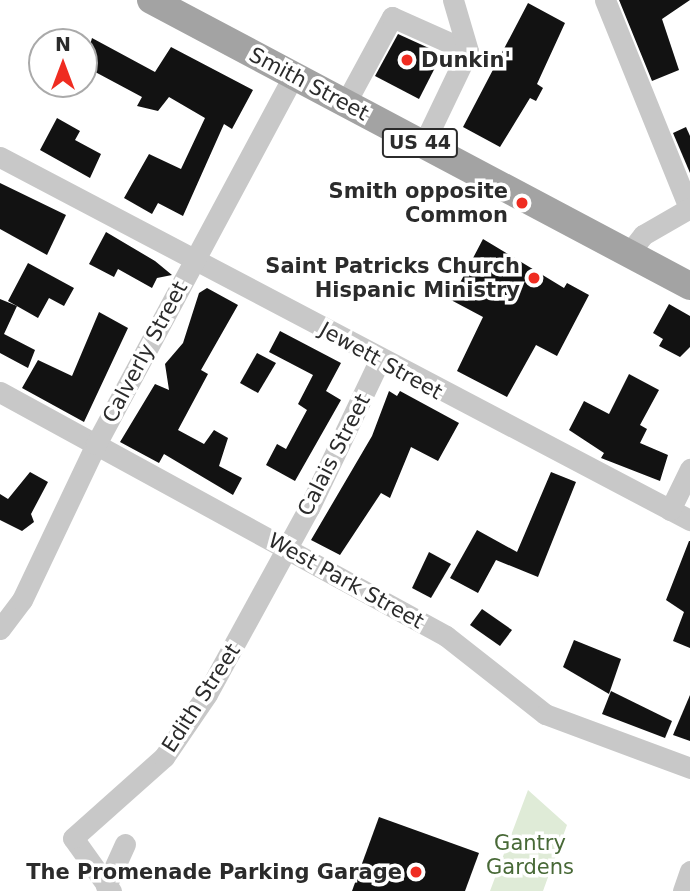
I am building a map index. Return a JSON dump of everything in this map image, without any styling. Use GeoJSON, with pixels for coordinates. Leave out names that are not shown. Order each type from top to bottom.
{"type":"FeatureCollection","features":[{"type":"Feature","properties":{"kind":"main road","name":"Smith Street"},"geometry":{"type":"LineString","coordinates":[[151,0],[690,286]]}},
{"type":"Feature","properties":{"kind":"street"},"geometry":{"type":"LineString","coordinates":[[424,145],[468,51],[453,0]]}},
{"type":"Feature","properties":{"kind":"street"},"geometry":{"type":"LineString","coordinates":[[605,0],[690,208],[643,235],[629,253]]}},
{"type":"Feature","properties":{"kind":"street"},"geometry":{"type":"LineString","coordinates":[[345,104],[393,16],[468,51]]}},
{"type":"Feature","properties":{"kind":"street","name":"Calverly Street"},"geometry":{"type":"LineString","coordinates":[[0,629],[22,600],[96,444],[293,76]]}},
{"type":"Feature","properties":{"kind":"street","name":"Jewett Street"},"geometry":{"type":"LineString","coordinates":[[0,157],[379,360],[690,520]]}},
{"type":"Feature","properties":{"kind":"street","name":"Calais Street"},"geometry":{"type":"LineString","coordinates":[[285,547],[379,360]]}},
{"type":"Feature","properties":{"kind":"street","name":"West Park Street"},"geometry":{"type":"LineString","coordinates":[[0,392],[446,636],[545,713],[690,768]]}},
{"type":"Feature","properties":{"kind":"street"},"geometry":{"type":"LineString","coordinates":[[670,510],[690,469]]}},
{"type":"Feature","properties":{"kind":"street","name":"Edith Street"},"geometry":{"type":"LineString","coordinates":[[108,888],[73,838],[164,757],[225,664],[285,547]]}},
{"type":"Feature","properties":{"kind":"street"},"geometry":{"type":"LineString","coordinates":[[108,888],[125,844]]}},
{"type":"Feature","properties":{"kind":"street"},"geometry":{"type":"LineString","coordinates":[[683,891],[690,871]]}},
{"type":"Feature","properties":{"kind":"green space","name":"Gantry Gardens"},"geometry":{"type":"Polygon","coordinates":[[[528,790],[567,825],[543,891],[490,891],[528,790]]]}},
{"type":"Feature","properties":{"kind":"building"},"geometry":{"type":"Polygon","coordinates":[[[619,0],[690,0],[662,19],[679,70],[652,81],[619,0]]]}},
{"type":"Feature","properties":{"kind":"building"},"geometry":{"type":"Polygon","coordinates":[[[528,3],[565,23],[537,84],[543,88],[536,101],[530,98],[500,147],[463,127],[528,3]]]}},
{"type":"Feature","properties":{"kind":"building","name":"Dunkin'"},"geometry":{"type":"Polygon","coordinates":[[[398,34],[442,54],[419,99],[375,76],[398,34]]]}},
{"type":"Feature","properties":{"kind":"building"},"geometry":{"type":"Polygon","coordinates":[[[98,41],[155,72],[171,47],[253,90],[232,129],[224,124],[183,216],[158,203],[152,214],[124,198],[149,154],[181,169],[205,118],[169,97],[158,111],[137,106],[142,97],[98,73],[98,41]]]}},
{"type":"Feature","properties":{"kind":"building"},"geometry":{"type":"Polygon","coordinates":[[[57,118],[80,131],[75,140],[101,154],[90,178],[40,150],[57,118]]]}},
{"type":"Feature","properties":{"kind":"building"},"geometry":{"type":"Polygon","coordinates":[[[686,127],[690,136],[690,173],[673,133],[686,127]]]}},
{"type":"Feature","properties":{"kind":"building"},"geometry":{"type":"Polygon","coordinates":[[[0,183],[66,215],[47,255],[0,229],[0,183]]]}},
{"type":"Feature","properties":{"kind":"building"},"geometry":{"type":"Polygon","coordinates":[[[106,232],[155,261],[172,275],[157,278],[152,288],[118,269],[114,277],[89,264],[106,232]]]}},
{"type":"Feature","properties":{"kind":"building"},"geometry":{"type":"Polygon","coordinates":[[[483,239],[564,288],[567,283],[589,295],[557,356],[536,345],[507,397],[457,371],[483,317],[451,300],[483,239]]]}},
{"type":"Feature","properties":{"kind":"building"},"geometry":{"type":"Polygon","coordinates":[[[28,263],[74,288],[64,306],[49,298],[38,318],[8,301],[28,263]]]}},
{"type":"Feature","properties":{"kind":"building"},"geometry":{"type":"Polygon","coordinates":[[[207,288],[238,305],[201,370],[208,374],[178,430],[204,444],[214,430],[228,438],[219,466],[242,478],[233,495],[164,454],[159,463],[120,442],[155,384],[169,390],[165,364],[183,343],[199,293],[207,288]]]}},
{"type":"Feature","properties":{"kind":"building"},"geometry":{"type":"Polygon","coordinates":[[[0,299],[17,306],[4,334],[35,350],[28,368],[0,353],[0,299]]]}},
{"type":"Feature","properties":{"kind":"building"},"geometry":{"type":"Polygon","coordinates":[[[669,304],[690,316],[690,347],[680,357],[659,346],[663,339],[653,333],[669,304]]]}},
{"type":"Feature","properties":{"kind":"building"},"geometry":{"type":"Polygon","coordinates":[[[99,312],[128,328],[84,422],[22,388],[38,360],[72,376],[99,312]]]}},
{"type":"Feature","properties":{"kind":"building"},"geometry":{"type":"Polygon","coordinates":[[[280,331],[341,363],[326,391],[341,400],[295,481],[266,465],[277,444],[286,449],[307,410],[298,404],[313,375],[269,352],[280,331]]]}},
{"type":"Feature","properties":{"kind":"building"},"geometry":{"type":"Polygon","coordinates":[[[257,353],[276,363],[258,393],[240,383],[257,353]]]}},
{"type":"Feature","properties":{"kind":"building"},"geometry":{"type":"Polygon","coordinates":[[[629,374],[659,390],[640,425],[647,429],[640,443],[668,455],[660,481],[601,458],[604,453],[569,430],[584,401],[609,414],[629,374]]]}},
{"type":"Feature","properties":{"kind":"building"},"geometry":{"type":"Polygon","coordinates":[[[389,391],[397,396],[400,391],[459,423],[438,461],[411,447],[390,498],[381,493],[340,555],[311,540],[372,436],[389,391]]]}},
{"type":"Feature","properties":{"kind":"building"},"geometry":{"type":"Polygon","coordinates":[[[30,472],[48,482],[31,514],[34,522],[22,531],[0,520],[0,494],[8,499],[30,472]]]}},
{"type":"Feature","properties":{"kind":"building"},"geometry":{"type":"Polygon","coordinates":[[[551,472],[576,482],[538,577],[496,560],[478,593],[450,578],[477,530],[517,552],[551,472]]]}},
{"type":"Feature","properties":{"kind":"building"},"geometry":{"type":"Polygon","coordinates":[[[689,541],[690,648],[673,641],[684,612],[666,600],[689,541]]]}},
{"type":"Feature","properties":{"kind":"building"},"geometry":{"type":"Polygon","coordinates":[[[429,552],[451,564],[431,598],[412,588],[429,552]]]}},
{"type":"Feature","properties":{"kind":"building"},"geometry":{"type":"Polygon","coordinates":[[[482,609],[512,630],[500,646],[470,625],[482,609]]]}},
{"type":"Feature","properties":{"kind":"building"},"geometry":{"type":"Polygon","coordinates":[[[574,640],[621,659],[609,694],[563,667],[574,640]]]}},
{"type":"Feature","properties":{"kind":"building"},"geometry":{"type":"Polygon","coordinates":[[[611,691],[672,721],[665,738],[602,714],[611,691]]]}},
{"type":"Feature","properties":{"kind":"building"},"geometry":{"type":"Polygon","coordinates":[[[690,695],[690,741],[673,735],[690,695]]]}},
{"type":"Feature","properties":{"kind":"building","name":"The Promenade Parking Garage"},"geometry":{"type":"Polygon","coordinates":[[[379,817],[479,853],[465,891],[352,891],[379,817]]]}},
{"type":"Feature","properties":{"kind":"place","name":"Dunkin'"},"geometry":{"type":"Point","coordinates":[407,60]}},
{"type":"Feature","properties":{"kind":"place","name":"Smith opposite Common"},"geometry":{"type":"Point","coordinates":[522,203]}},
{"type":"Feature","properties":{"kind":"place","name":"Saint Patricks Church Hispanic Ministry"},"geometry":{"type":"Point","coordinates":[534,278]}},
{"type":"Feature","properties":{"kind":"place","name":"The Promenade Parking Garage"},"geometry":{"type":"Point","coordinates":[416,872]}}]}
